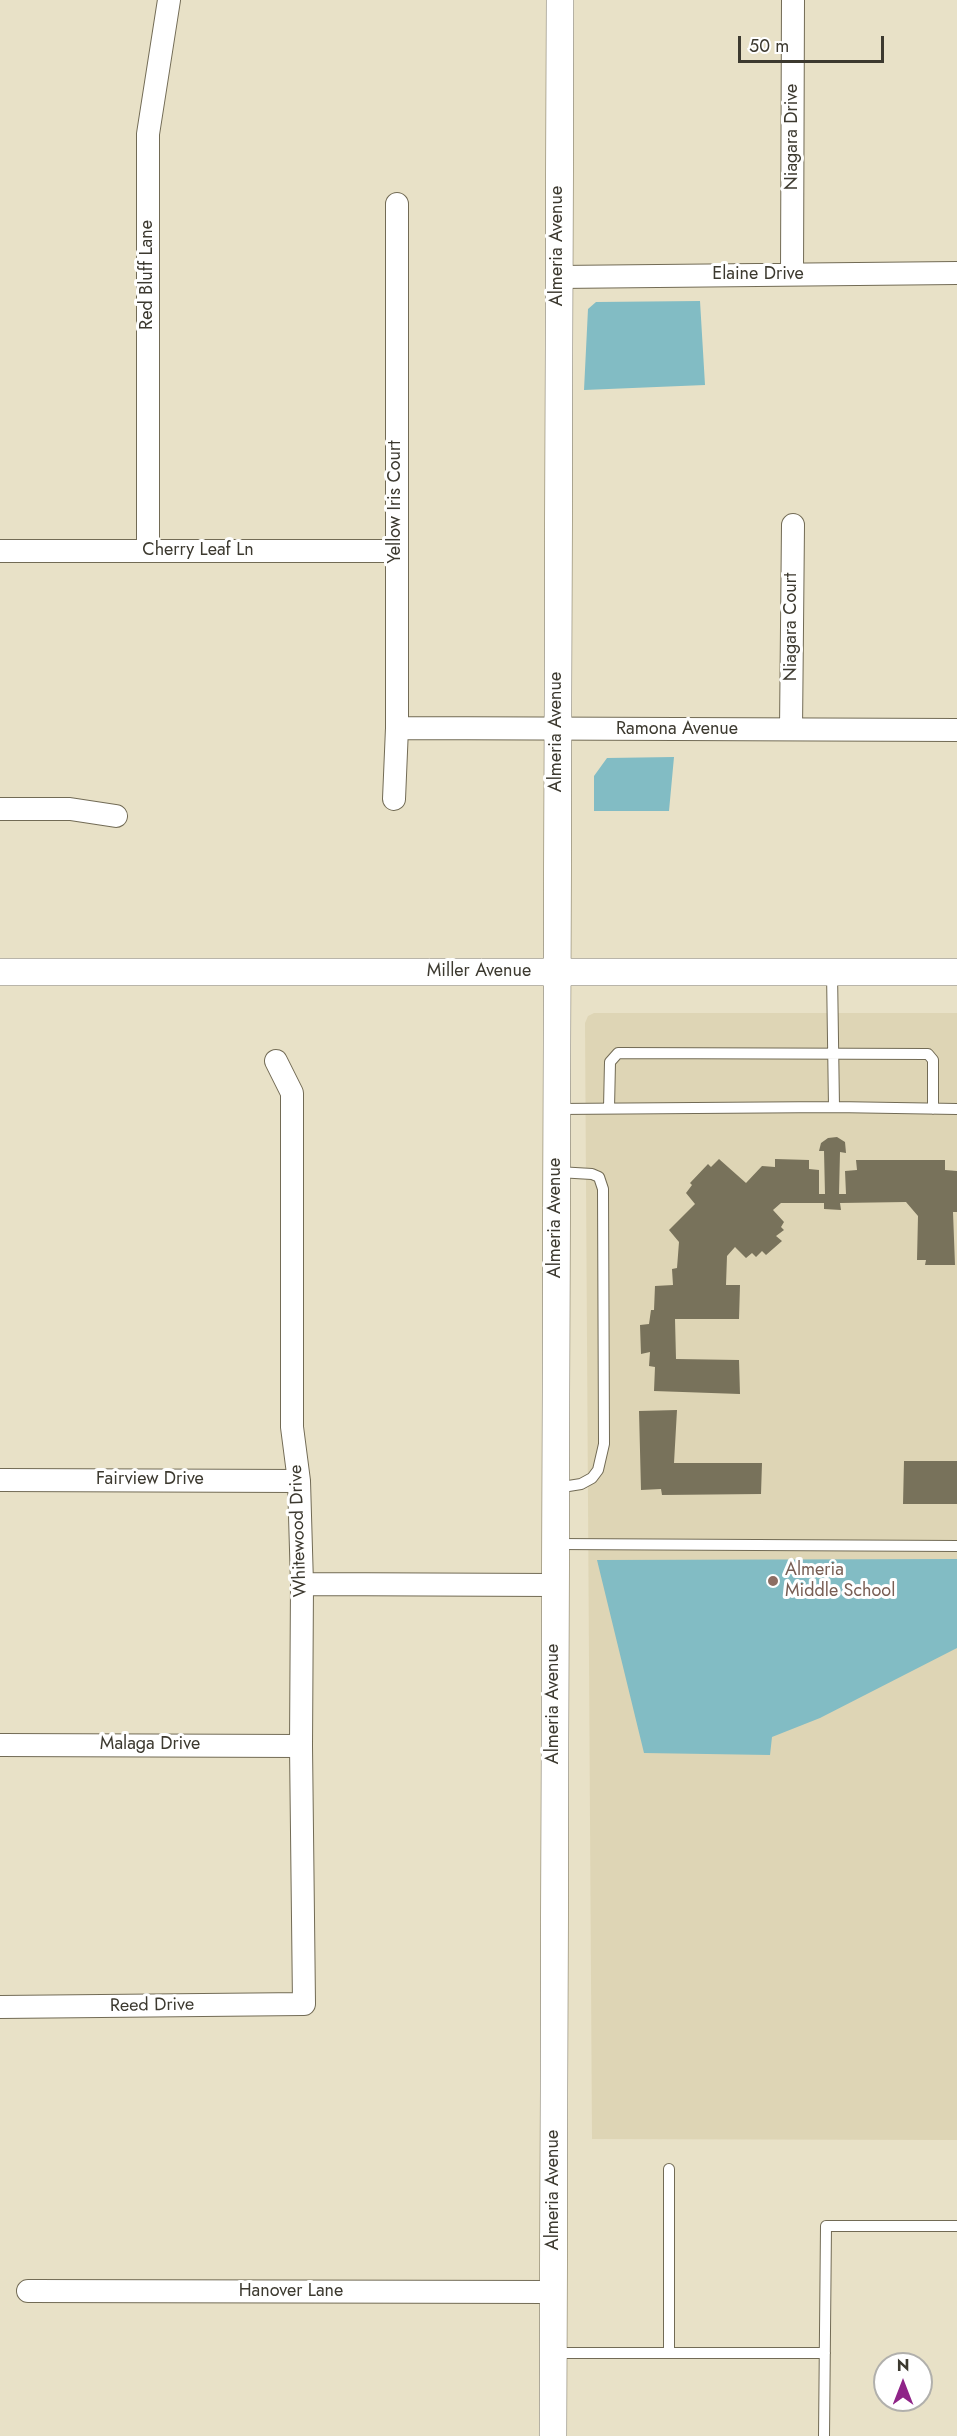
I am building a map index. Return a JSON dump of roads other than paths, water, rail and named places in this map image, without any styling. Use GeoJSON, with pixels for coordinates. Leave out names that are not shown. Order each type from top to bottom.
{"type":"FeatureCollection","features":[{"type":"Feature","properties":{"kind":"street","name":"Red Bluff Lane"},"geometry":{"type":"LineString","coordinates":[[148,551],[148,134],[169,0]]}},
{"type":"Feature","properties":{"kind":"street","name":"Almeria Avenue"},"geometry":{"type":"LineString","coordinates":[[553,2436],[560,0]]}},
{"type":"Feature","properties":{"kind":"street","name":"Niagara Drive"},"geometry":{"type":"LineString","coordinates":[[792,274],[793,0]]}},
{"type":"Feature","properties":{"kind":"street","name":"Yellow Iris Court"},"geometry":{"type":"LineString","coordinates":[[394,800],[397,728],[398,204]]}},
{"type":"Feature","properties":{"kind":"street","name":"Elaine Drive"},"geometry":{"type":"LineString","coordinates":[[558,277],[957,273]]}},
{"type":"Feature","properties":{"kind":"street","name":"Niagara Court"},"geometry":{"type":"LineString","coordinates":[[792,729],[793,525]]}},
{"type":"Feature","properties":{"kind":"street","name":"Cherry Leaf Ln"},"geometry":{"type":"LineString","coordinates":[[0,551],[396,551]]}},
{"type":"Feature","properties":{"kind":"street","name":"Ramona Avenue"},"geometry":{"type":"LineString","coordinates":[[397,728],[957,730]]}},
{"type":"Feature","properties":{"kind":"street"},"geometry":{"type":"LineString","coordinates":[[0,809],[70,809],[116,816]]}},
{"type":"Feature","properties":{"kind":"street","name":"Miller Avenue"},"geometry":{"type":"LineString","coordinates":[[0,972],[957,972]]}},
{"type":"Feature","properties":{"kind":"street","name":"Whitewood Drive"},"geometry":{"type":"LineString","coordinates":[[276,1061],[292,1093],[292,1427],[299,1481],[302,1584],[304,2004]]}},
{"type":"Feature","properties":{"kind":"street","name":"Fairview Drive"},"geometry":{"type":"LineString","coordinates":[[0,1480],[299,1481]]}},
{"type":"Feature","properties":{"kind":"street"},"geometry":{"type":"LineString","coordinates":[[302,1584],[554,1585]]}},
{"type":"Feature","properties":{"kind":"street","name":"Malaga Drive"},"geometry":{"type":"LineString","coordinates":[[0,1745],[301,1746]]}},
{"type":"Feature","properties":{"kind":"street","name":"Reed Drive"},"geometry":{"type":"LineString","coordinates":[[0,2007],[304,2004]]}},
{"type":"Feature","properties":{"kind":"street","name":"Hanover Lane"},"geometry":{"type":"LineString","coordinates":[[28,2290],[554,2292]]}},
{"type":"Feature","properties":{"kind":"lane"},"geometry":{"type":"LineString","coordinates":[[832,971],[834,1107]]}},
{"type":"Feature","properties":{"kind":"lane"},"geometry":{"type":"LineString","coordinates":[[609,1108],[610,1062],[618,1053],[928,1054],[933,1060],[933,1109]]}},
{"type":"Feature","properties":{"kind":"lane"},"geometry":{"type":"LineString","coordinates":[[557,1109],[834,1107],[957,1109]]}},
{"type":"Feature","properties":{"kind":"lane"},"geometry":{"type":"LineString","coordinates":[[555,1172],[592,1174],[599,1178],[603,1189],[604,1444],[598,1470],[592,1478],[581,1484],[556,1488]]}},
{"type":"Feature","properties":{"kind":"lane"},"geometry":{"type":"LineString","coordinates":[[554,1544],[957,1546]]}},
{"type":"Feature","properties":{"kind":"lane"},"geometry":{"type":"LineString","coordinates":[[669,2169],[669,2354]]}},
{"type":"Feature","properties":{"kind":"lane"},"geometry":{"type":"LineString","coordinates":[[824,2436],[826,2226],[957,2226]]}},
{"type":"Feature","properties":{"kind":"lane"},"geometry":{"type":"LineString","coordinates":[[554,2354],[825,2353]]}},
{"type":"Feature","properties":{"kind":"water"},"geometry":{"type":"Polygon","coordinates":[[[700,301],[705,385],[584,390],[588,309],[596,302],[700,301]]]}},
{"type":"Feature","properties":{"kind":"water"},"geometry":{"type":"Polygon","coordinates":[[[674,757],[669,811],[594,811],[594,776],[607,758],[674,757]]]}},
{"type":"Feature","properties":{"kind":"water"},"geometry":{"type":"Polygon","coordinates":[[[957,1559],[957,1648],[820,1718],[772,1737],[770,1755],[644,1753],[597,1560],[957,1559]]]}},
{"type":"Feature","properties":{"kind":"place","name":"Almeria Middle School"},"geometry":{"type":"Point","coordinates":[773,1581]}}]}
